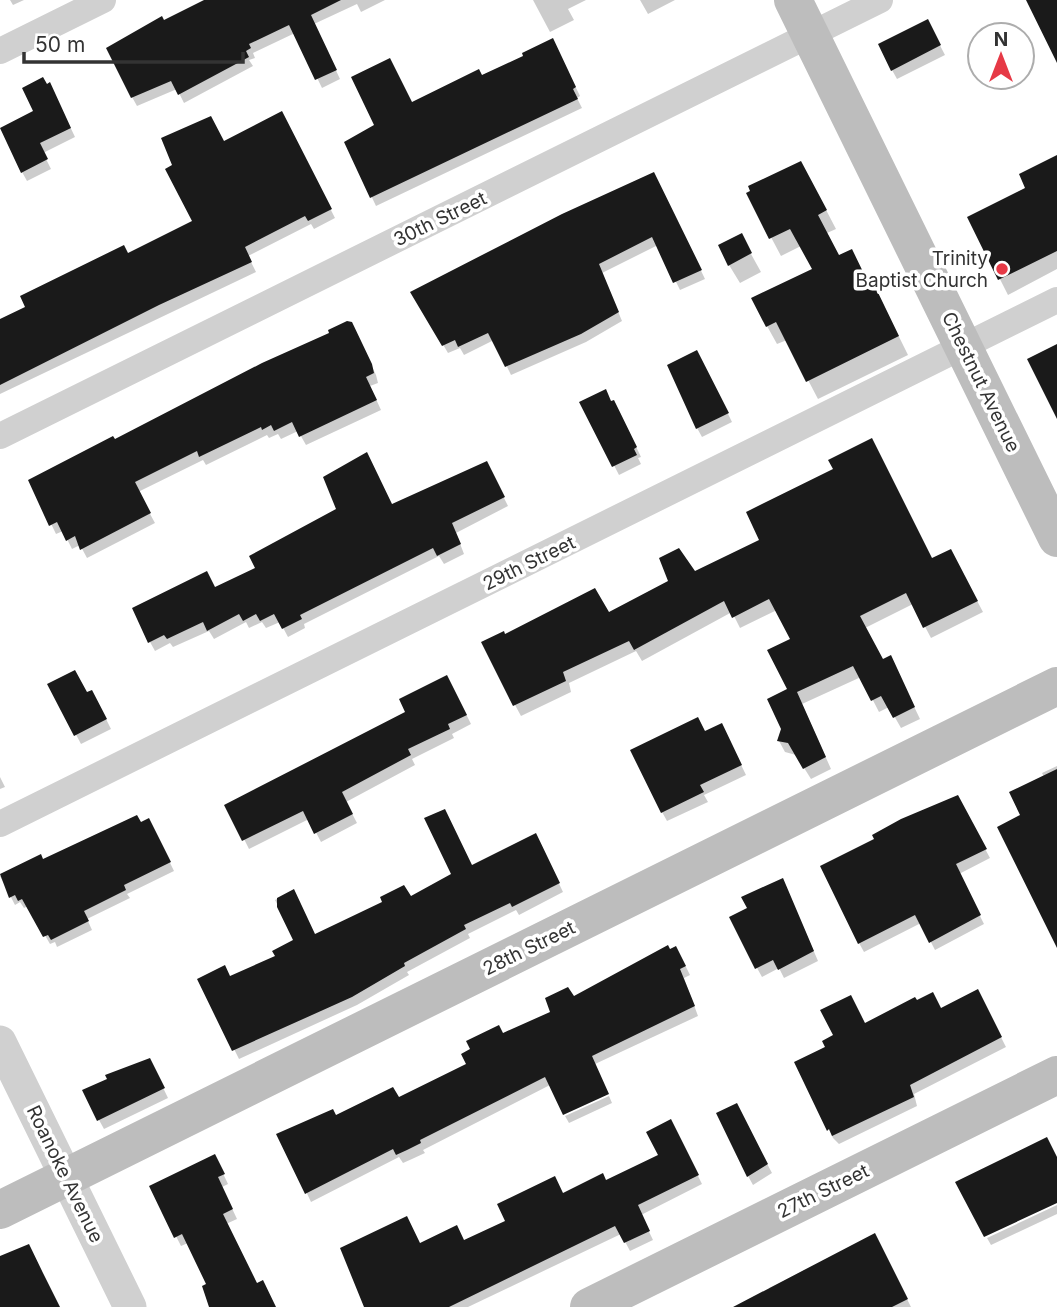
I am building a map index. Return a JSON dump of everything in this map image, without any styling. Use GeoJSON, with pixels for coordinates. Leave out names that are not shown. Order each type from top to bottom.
{"type":"FeatureCollection","features":[{"type":"Feature","properties":{"kind":"main road","name":"Chestnut Avenue"},"geometry":{"type":"LineString","coordinates":[[793,0],[1057,538]]}},
{"type":"Feature","properties":{"kind":"main road","name":"28th Street"},"geometry":{"type":"LineString","coordinates":[[0,1210],[1057,686]]}},
{"type":"Feature","properties":{"kind":"main road","name":"27th Street"},"geometry":{"type":"LineString","coordinates":[[589,1307],[1057,1075]]}},
{"type":"Feature","properties":{"kind":"street"},"geometry":{"type":"LineString","coordinates":[[0,51],[103,0]]}},
{"type":"Feature","properties":{"kind":"street","name":"30th Street"},"geometry":{"type":"LineString","coordinates":[[0,436],[880,0]]}},
{"type":"Feature","properties":{"kind":"street","name":"29th Street"},"geometry":{"type":"LineString","coordinates":[[0,824],[1057,300]]}},
{"type":"Feature","properties":{"kind":"street","name":"Roanoke Avenue"},"geometry":{"type":"LineString","coordinates":[[0,1042],[130,1307]]}},
{"type":"Feature","properties":{"kind":"building"},"geometry":{"type":"Polygon","coordinates":[[[204,0],[341,0],[311,15],[337,70],[315,80],[289,25],[249,44],[251,48],[246,51],[249,57],[178,95],[171,81],[131,98],[106,48],[162,16],[164,20],[204,0]]]}},
{"type":"Feature","properties":{"kind":"building"},"geometry":{"type":"Polygon","coordinates":[[[1026,0],[1057,0],[1057,63],[1026,0]]]}},
{"type":"Feature","properties":{"kind":"building"},"geometry":{"type":"Polygon","coordinates":[[[928,19],[941,45],[891,71],[878,44],[928,19]]]}},
{"type":"Feature","properties":{"kind":"building"},"geometry":{"type":"Polygon","coordinates":[[[553,38],[576,87],[573,89],[578,99],[370,198],[344,142],[374,125],[351,77],[390,58],[412,102],[479,69],[482,75],[553,38]]]}},
{"type":"Feature","properties":{"kind":"building"},"geometry":{"type":"Polygon","coordinates":[[[43,77],[47,84],[50,82],[71,128],[40,143],[48,159],[21,173],[0,128],[33,111],[22,88],[43,77]]]}},
{"type":"Feature","properties":{"kind":"building"},"geometry":{"type":"Polygon","coordinates":[[[282,111],[332,209],[308,221],[305,216],[245,247],[252,262],[159,305],[0,385],[0,319],[25,307],[20,296],[124,245],[128,253],[192,221],[165,169],[172,165],[161,138],[211,116],[224,141],[282,111]]]}},
{"type":"Feature","properties":{"kind":"building"},"geometry":{"type":"Polygon","coordinates":[[[1057,155],[1057,251],[998,280],[967,217],[1025,188],[1019,174],[1057,155]]]}},
{"type":"Feature","properties":{"kind":"building"},"geometry":{"type":"Polygon","coordinates":[[[801,161],[827,210],[818,215],[839,255],[852,249],[866,278],[870,276],[899,336],[806,382],[776,322],[766,327],[751,298],[812,269],[790,229],[769,239],[746,193],[750,191],[748,186],[801,161]]]}},
{"type":"Feature","properties":{"kind":"building"},"geometry":{"type":"Polygon","coordinates":[[[654,172],[702,270],[673,283],[652,237],[599,264],[619,312],[581,334],[505,367],[488,333],[458,347],[455,340],[442,346],[410,292],[562,214],[654,172]]]}},
{"type":"Feature","properties":{"kind":"building"},"geometry":{"type":"Polygon","coordinates":[[[742,233],[752,253],[728,266],[718,245],[742,233]]]}},
{"type":"Feature","properties":{"kind":"building"},"geometry":{"type":"Polygon","coordinates":[[[347,321],[352,322],[372,364],[374,373],[366,377],[377,400],[299,437],[292,422],[274,431],[271,425],[262,430],[261,427],[199,457],[197,451],[135,482],[151,513],[80,550],[75,536],[66,541],[57,522],[49,526],[28,480],[113,436],[115,439],[262,363],[329,333],[328,330],[347,321]]]}},
{"type":"Feature","properties":{"kind":"building"},"geometry":{"type":"Polygon","coordinates":[[[1057,344],[1057,419],[1027,359],[1057,344]]]}},
{"type":"Feature","properties":{"kind":"building"},"geometry":{"type":"Polygon","coordinates":[[[697,350],[729,413],[696,429],[667,365],[697,350]]]}},
{"type":"Feature","properties":{"kind":"building"},"geometry":{"type":"Polygon","coordinates":[[[606,389],[637,447],[634,449],[637,455],[612,467],[579,402],[606,389]]]}},
{"type":"Feature","properties":{"kind":"building"},"geometry":{"type":"Polygon","coordinates":[[[872,438],[932,558],[951,549],[978,601],[923,628],[906,593],[860,616],[883,659],[891,655],[915,707],[893,718],[881,696],[871,701],[853,666],[797,692],[826,757],[803,769],[788,743],[777,741],[781,729],[767,699],[787,689],[767,650],[790,639],[769,599],[732,618],[724,601],[634,650],[629,641],[563,672],[566,681],[513,706],[481,642],[504,631],[505,634],[595,588],[609,612],[668,581],[659,558],[679,548],[695,571],[759,540],[746,512],[833,469],[828,460],[872,438]]]}},
{"type":"Feature","properties":{"kind":"building"},"geometry":{"type":"Polygon","coordinates":[[[367,452],[392,504],[487,461],[505,497],[452,523],[461,544],[437,556],[433,548],[300,615],[302,619],[282,629],[274,614],[260,621],[256,614],[243,621],[239,614],[207,631],[203,622],[167,639],[164,635],[148,643],[132,608],[207,571],[215,587],[255,568],[249,556],[336,509],[323,477],[367,452]]]}},
{"type":"Feature","properties":{"kind":"building"},"geometry":{"type":"Polygon","coordinates":[[[75,670],[87,692],[92,690],[107,719],[74,736],[47,684],[75,670]]]}},
{"type":"Feature","properties":{"kind":"building"},"geometry":{"type":"Polygon","coordinates":[[[447,675],[467,715],[448,724],[450,729],[408,749],[411,755],[342,792],[353,814],[314,834],[303,811],[242,841],[224,805],[405,712],[399,699],[447,675]]]}},
{"type":"Feature","properties":{"kind":"building"},"geometry":{"type":"Polygon","coordinates":[[[698,717],[705,731],[722,723],[742,765],[700,785],[704,792],[661,813],[630,750],[698,717]]]}},
{"type":"Feature","properties":{"kind":"building"},"geometry":{"type":"Polygon","coordinates":[[[1057,769],[1057,948],[997,827],[1020,815],[1009,792],[1057,769]]]}},
{"type":"Feature","properties":{"kind":"building"},"geometry":{"type":"Polygon","coordinates":[[[958,795],[987,849],[956,864],[981,915],[929,943],[915,915],[858,944],[820,866],[874,839],[872,835],[901,819],[958,795]]]}},
{"type":"Feature","properties":{"kind":"building"},"geometry":{"type":"Polygon","coordinates":[[[445,809],[472,865],[536,833],[560,883],[512,907],[510,903],[464,925],[466,929],[404,963],[405,966],[352,997],[232,1051],[197,979],[225,965],[230,976],[275,956],[272,951],[293,940],[277,907],[277,898],[294,889],[315,934],[382,902],[380,897],[404,885],[411,896],[451,874],[424,818],[445,809]]]}},
{"type":"Feature","properties":{"kind":"building"},"geometry":{"type":"Polygon","coordinates":[[[137,815],[141,822],[149,818],[171,862],[124,885],[126,890],[84,911],[89,921],[51,940],[48,935],[43,937],[22,899],[18,901],[15,895],[9,898],[0,874],[41,854],[43,859],[137,815]]]}},
{"type":"Feature","properties":{"kind":"building"},"geometry":{"type":"Polygon","coordinates":[[[783,878],[814,951],[778,970],[773,960],[755,969],[729,917],[747,908],[741,897],[783,878]]]}},
{"type":"Feature","properties":{"kind":"building"},"geometry":{"type":"Polygon","coordinates":[[[668,945],[670,949],[676,946],[686,966],[680,969],[695,1006],[592,1056],[609,1094],[563,1115],[545,1077],[420,1140],[421,1143],[407,1150],[396,1155],[393,1149],[305,1194],[276,1134],[333,1109],[336,1115],[393,1087],[399,1097],[466,1064],[461,1054],[470,1049],[466,1041],[499,1025],[503,1033],[550,1012],[545,998],[568,987],[574,996],[668,945]]]}},
{"type":"Feature","properties":{"kind":"building"},"geometry":{"type":"Polygon","coordinates":[[[978,989],[1002,1037],[910,1085],[914,1097],[832,1136],[829,1129],[827,1131],[794,1062],[825,1047],[822,1041],[833,1035],[820,1010],[851,995],[865,1023],[915,997],[917,1000],[933,992],[941,1008],[978,989]]]}},
{"type":"Feature","properties":{"kind":"building"},"geometry":{"type":"Polygon","coordinates":[[[150,1058],[165,1088],[97,1121],[82,1090],[107,1079],[105,1075],[150,1058]]]}},
{"type":"Feature","properties":{"kind":"building"},"geometry":{"type":"Polygon","coordinates":[[[737,1103],[768,1164],[747,1177],[716,1113],[737,1103]]]}},
{"type":"Feature","properties":{"kind":"building"},"geometry":{"type":"Polygon","coordinates":[[[671,1119],[699,1175],[638,1205],[650,1231],[624,1243],[615,1226],[449,1307],[364,1307],[340,1248],[407,1216],[420,1243],[457,1225],[464,1240],[505,1221],[497,1204],[555,1176],[563,1193],[603,1173],[606,1180],[658,1155],[646,1132],[671,1119]]]}},
{"type":"Feature","properties":{"kind":"building"},"geometry":{"type":"Polygon","coordinates":[[[1047,1137],[1057,1157],[1057,1203],[984,1237],[955,1182],[1047,1137]]]}},
{"type":"Feature","properties":{"kind":"building"},"geometry":{"type":"Polygon","coordinates":[[[215,1154],[225,1174],[218,1177],[233,1209],[223,1214],[257,1283],[263,1280],[276,1307],[209,1307],[202,1286],[206,1284],[182,1234],[174,1238],[149,1186],[215,1154]]]}},
{"type":"Feature","properties":{"kind":"building"},"geometry":{"type":"Polygon","coordinates":[[[875,1233],[908,1299],[892,1307],[733,1307],[875,1233]]]}},
{"type":"Feature","properties":{"kind":"building"},"geometry":{"type":"Polygon","coordinates":[[[29,1244],[60,1307],[0,1307],[0,1256],[29,1244]]]}},
{"type":"Feature","properties":{"kind":"place","name":"Trinity Baptist Church"},"geometry":{"type":"Point","coordinates":[1002,269]}}]}
